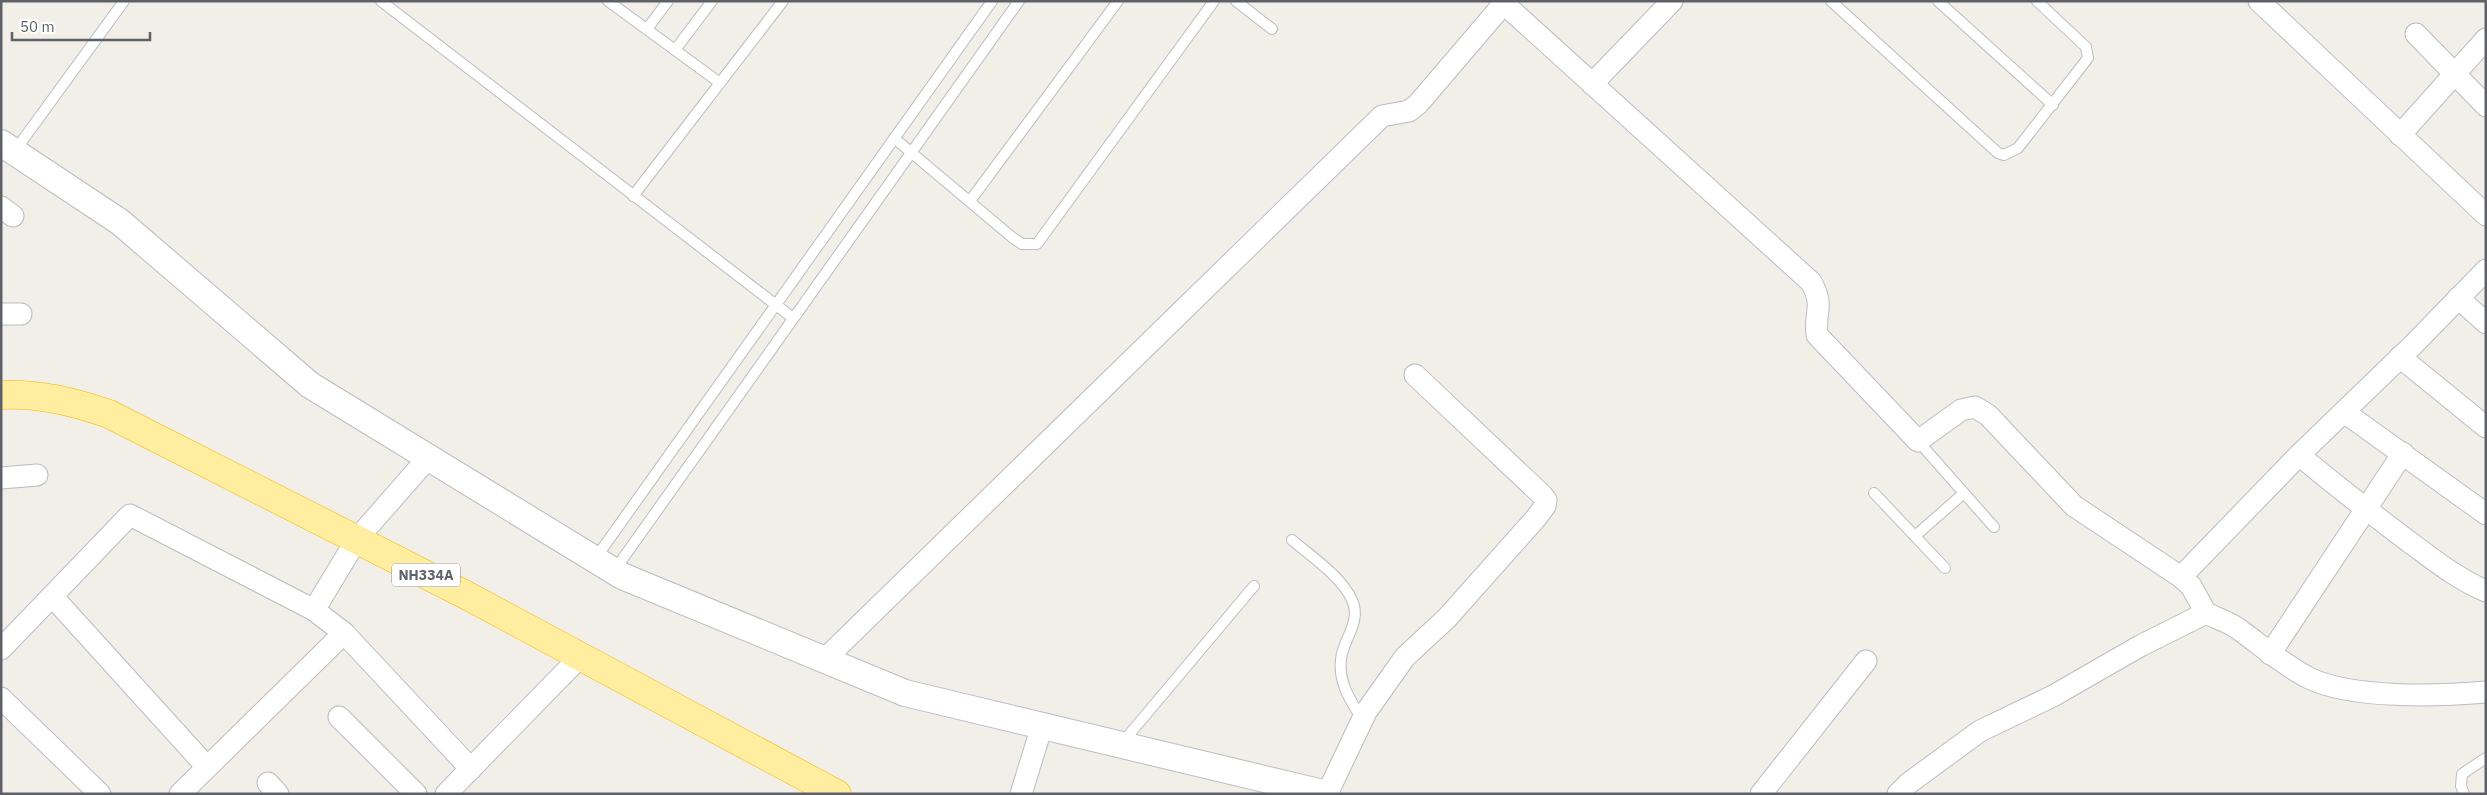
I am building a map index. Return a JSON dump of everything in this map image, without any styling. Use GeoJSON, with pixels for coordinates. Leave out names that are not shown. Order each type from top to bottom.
{"type":"FeatureCollection","features":[{"type":"Feature","properties":{"kind":"highway","name":"NH334A"},"geometry":{"type":"LineString","coordinates":[[1,395],[44,396],[109,414],[581,656],[837,794]]}},
{"type":"Feature","properties":{"kind":"street"},"geometry":{"type":"LineString","coordinates":[[1592,84],[1672,1]]}},
{"type":"Feature","properties":{"kind":"street"},"geometry":{"type":"LineString","coordinates":[[2259,1],[2486,215]]}},
{"type":"Feature","properties":{"kind":"street"},"geometry":{"type":"LineString","coordinates":[[824,660],[1382,116],[1409,111],[1418,104],[1504,2],[1811,282],[1818,294],[1820,307],[1817,335],[1918,441],[1961,410],[1975,407],[1988,415],[2074,506],[2181,577],[2190,586],[2206,613],[2235,627],[2270,654],[2310,678],[2342,687],[2414,695],[2486,692]]}},
{"type":"Feature","properties":{"kind":"street"},"geometry":{"type":"LineString","coordinates":[[2416,34],[2486,106]]}},
{"type":"Feature","properties":{"kind":"street"},"geometry":{"type":"LineString","coordinates":[[2400,135],[2486,39]]}},
{"type":"Feature","properties":{"kind":"street"},"geometry":{"type":"LineString","coordinates":[[8,147],[120,222],[310,386],[604,565],[905,694],[1327,794],[1362,720],[1405,657],[1447,618],[1545,506],[1546,500],[1530,483],[1415,375]]}},
{"type":"Feature","properties":{"kind":"street"},"geometry":{"type":"LineString","coordinates":[[2181,577],[2299,455],[2486,270]]}},
{"type":"Feature","properties":{"kind":"street"},"geometry":{"type":"LineString","coordinates":[[2458,298],[2486,323]]}},
{"type":"Feature","properties":{"kind":"street"},"geometry":{"type":"LineString","coordinates":[[2400,357],[2486,427]]}},
{"type":"Feature","properties":{"kind":"street"},"geometry":{"type":"LineString","coordinates":[[2344,412],[2486,514]]}},
{"type":"Feature","properties":{"kind":"street"},"geometry":{"type":"LineString","coordinates":[[2270,654],[2403,453]]}},
{"type":"Feature","properties":{"kind":"street"},"geometry":{"type":"LineString","coordinates":[[2299,455],[2365,509],[2454,574],[2486,591]]}},
{"type":"Feature","properties":{"kind":"street"},"geometry":{"type":"LineString","coordinates":[[314,610],[356,539],[428,458]]}},
{"type":"Feature","properties":{"kind":"street"},"geometry":{"type":"LineString","coordinates":[[1,478],[37,474]]}},
{"type":"Feature","properties":{"kind":"street"},"geometry":{"type":"LineString","coordinates":[[1,649],[130,515],[314,610],[344,634],[471,769]]}},
{"type":"Feature","properties":{"kind":"street"},"geometry":{"type":"LineString","coordinates":[[52,596],[207,768]]}},
{"type":"Feature","properties":{"kind":"street"},"geometry":{"type":"LineString","coordinates":[[1898,794],[1909,783],[1980,730],[2052,696],[2140,646],[2206,613]]}},
{"type":"Feature","properties":{"kind":"street"},"geometry":{"type":"LineString","coordinates":[[180,794],[344,634]]}},
{"type":"Feature","properties":{"kind":"street"},"geometry":{"type":"LineString","coordinates":[[446,794],[581,656]]}},
{"type":"Feature","properties":{"kind":"street"},"geometry":{"type":"LineString","coordinates":[[1761,794],[1866,661]]}},
{"type":"Feature","properties":{"kind":"street"},"geometry":{"type":"LineString","coordinates":[[1,698],[100,794]]}},
{"type":"Feature","properties":{"kind":"street"},"geometry":{"type":"LineString","coordinates":[[339,717],[416,794]]}},
{"type":"Feature","properties":{"kind":"street"},"geometry":{"type":"LineString","coordinates":[[1021,794],[1042,726]]}},
{"type":"Feature","properties":{"kind":"lane"},"geometry":{"type":"LineString","coordinates":[[8,147],[124,1]]}},
{"type":"Feature","properties":{"kind":"lane"},"geometry":{"type":"LineString","coordinates":[[382,1],[793,318]]}},
{"type":"Feature","properties":{"kind":"lane"},"geometry":{"type":"LineString","coordinates":[[608,1],[720,83]]}},
{"type":"Feature","properties":{"kind":"lane"},"geometry":{"type":"LineString","coordinates":[[647,29],[668,1]]}},
{"type":"Feature","properties":{"kind":"lane"},"geometry":{"type":"LineString","coordinates":[[675,50],[712,1]]}},
{"type":"Feature","properties":{"kind":"lane"},"geometry":{"type":"LineString","coordinates":[[633,196],[783,1]]}},
{"type":"Feature","properties":{"kind":"lane"},"geometry":{"type":"LineString","coordinates":[[604,565],[775,306],[992,1]]}},
{"type":"Feature","properties":{"kind":"lane"},"geometry":{"type":"LineString","coordinates":[[604,565],[793,318],[1018,1]]}},
{"type":"Feature","properties":{"kind":"lane"},"geometry":{"type":"LineString","coordinates":[[970,201],[1118,1]]}},
{"type":"Feature","properties":{"kind":"lane"},"geometry":{"type":"LineString","coordinates":[[894,138],[1022,244],[1037,244],[1214,1]]}},
{"type":"Feature","properties":{"kind":"lane"},"geometry":{"type":"LineString","coordinates":[[1236,1],[1272,29]]}},
{"type":"Feature","properties":{"kind":"lane"},"geometry":{"type":"LineString","coordinates":[[1830,1],[1998,153],[2010,154],[2018,148],[2088,58],[2088,51],[2037,1]]}},
{"type":"Feature","properties":{"kind":"lane"},"geometry":{"type":"LineString","coordinates":[[1938,1],[2052,105]]}},
{"type":"Feature","properties":{"kind":"lane"},"geometry":{"type":"LineString","coordinates":[[1918,441],[1994,528]]}},
{"type":"Feature","properties":{"kind":"lane"},"geometry":{"type":"LineString","coordinates":[[1874,493],[1946,568]]}},
{"type":"Feature","properties":{"kind":"lane"},"geometry":{"type":"LineString","coordinates":[[1915,536],[1964,493]]}},
{"type":"Feature","properties":{"kind":"lane"},"geometry":{"type":"LineString","coordinates":[[1292,540],[1343,585],[1353,601],[1355,615],[1353,629],[1341,656],[1340,672],[1348,698],[1362,720]]}},
{"type":"Feature","properties":{"kind":"lane"},"geometry":{"type":"LineString","coordinates":[[1122,744],[1254,586]]}},
{"type":"Feature","properties":{"kind":"lane"},"geometry":{"type":"LineString","coordinates":[[2464,794],[2461,786],[2462,774],[2486,758]]}}]}
